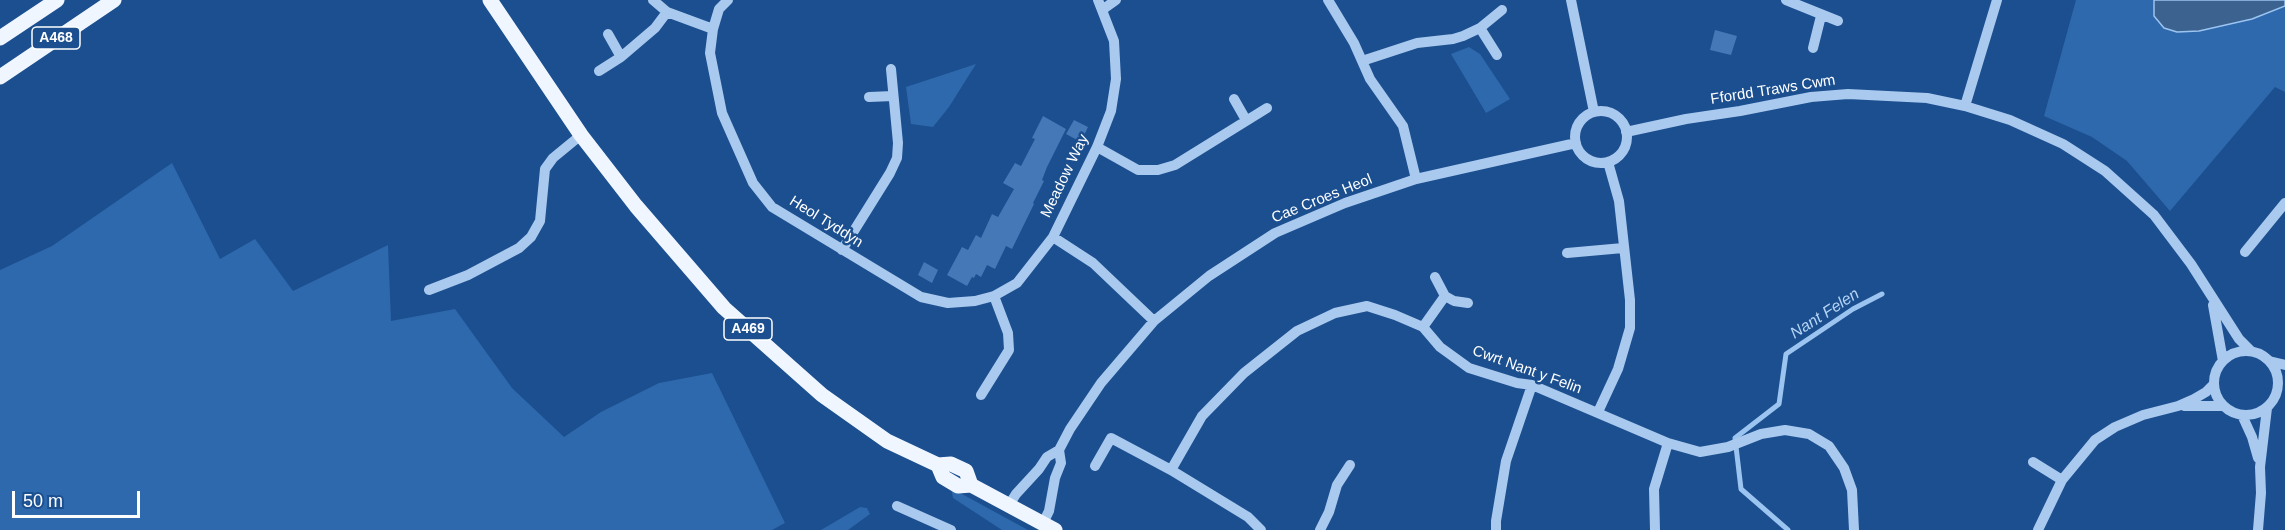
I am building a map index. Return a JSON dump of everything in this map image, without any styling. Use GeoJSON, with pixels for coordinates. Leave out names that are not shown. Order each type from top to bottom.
{"type":"FeatureCollection","features":[{"type":"Feature","properties":{"kind":"main road","name":"A468"},"geometry":{"type":"LineString","coordinates":[[0,38],[57,0]]}},
{"type":"Feature","properties":{"kind":"main road","name":"A468"},"geometry":{"type":"LineString","coordinates":[[0,77],[114,0]]}},
{"type":"Feature","properties":{"kind":"main road","name":"A469"},"geometry":{"type":"LineString","coordinates":[[490,0],[581,135],[636,206],[724,308],[822,395],[886,441],[938,465],[943,477],[958,486],[971,485],[1049,527]]}},
{"type":"Feature","properties":{"kind":"street"},"geometry":{"type":"LineString","coordinates":[[653,0],[667,12],[713,29]]}},
{"type":"Feature","properties":{"kind":"street","name":"Heol Tyddyn"},"geometry":{"type":"LineString","coordinates":[[728,0],[719,9],[713,29],[710,54],[722,113],[753,183],[772,207],[921,297],[948,303],[975,301],[994,296],[1017,283],[1053,237]]}},
{"type":"Feature","properties":{"kind":"street"},"geometry":{"type":"LineString","coordinates":[[1100,5],[1116,0]]}},
{"type":"Feature","properties":{"kind":"street"},"geometry":{"type":"LineString","coordinates":[[1328,0],[1370,80],[1403,126],[1416,179]]}},
{"type":"Feature","properties":{"kind":"street"},"geometry":{"type":"LineString","coordinates":[[1571,0],[1594,112]]}},
{"type":"Feature","properties":{"kind":"street"},"geometry":{"type":"LineString","coordinates":[[1786,0],[1838,21]]}},
{"type":"Feature","properties":{"kind":"street"},"geometry":{"type":"LineString","coordinates":[[1965,106],[1997,0]]}},
{"type":"Feature","properties":{"kind":"street","name":"Meadow Way"},"geometry":{"type":"LineString","coordinates":[[1100,5],[1114,41],[1116,79],[1111,111],[1097,147],[1053,237],[1093,263],[1154,321]]}},
{"type":"Feature","properties":{"kind":"street"},"geometry":{"type":"LineString","coordinates":[[1362,62],[1417,43],[1453,39],[1480,28],[1502,10]]}},
{"type":"Feature","properties":{"kind":"street"},"geometry":{"type":"LineString","coordinates":[[599,71],[621,57],[655,28],[667,12]]}},
{"type":"Feature","properties":{"kind":"street"},"geometry":{"type":"LineString","coordinates":[[1813,48],[1821,16]]}},
{"type":"Feature","properties":{"kind":"street"},"geometry":{"type":"LineString","coordinates":[[1480,28],[1497,55]]}},
{"type":"Feature","properties":{"kind":"street"},"geometry":{"type":"LineString","coordinates":[[608,34],[621,57]]}},
{"type":"Feature","properties":{"kind":"street"},"geometry":{"type":"LineString","coordinates":[[842,250],[897,158],[898,143],[891,69]]}},
{"type":"Feature","properties":{"kind":"street","name":"Ffordd Traws Cwm"},"geometry":{"type":"LineString","coordinates":[[1626,132],[1811,97],[1879,94],[1927,98],[1965,106],[2010,120],[2063,144],[2105,171],[2154,215],[2191,264],[2239,339],[2251,351]]}},
{"type":"Feature","properties":{"kind":"street"},"geometry":{"type":"LineString","coordinates":[[869,97],[893,96]]}},
{"type":"Feature","properties":{"kind":"street"},"geometry":{"type":"LineString","coordinates":[[1234,99],[1246,120]]}},
{"type":"Feature","properties":{"kind":"street"},"geometry":{"type":"LineString","coordinates":[[1097,147],[1138,170],[1158,170],[1175,165],[1266,108]]}},
{"type":"Feature","properties":{"kind":"street"},"geometry":{"type":"LineString","coordinates":[[1594,112],[1610,112],[1617,116],[1622,121],[1626,132],[1626,146],[1622,153],[1608,162],[1599,162],[1585,157],[1576,143],[1577,127],[1581,120],[1594,112]]}},
{"type":"Feature","properties":{"kind":"street"},"geometry":{"type":"LineString","coordinates":[[429,290],[468,275],[519,248],[531,237],[540,221],[545,169],[553,158],[581,135]]}},
{"type":"Feature","properties":{"kind":"street","name":"Cae Croes Heol"},"geometry":{"type":"LineString","coordinates":[[1010,505],[1016,494],[1047,457],[1059,450],[1077,417],[1101,383],[1154,321],[1209,276],[1275,232],[1345,203],[1416,179],[1576,143]]}},
{"type":"Feature","properties":{"kind":"street"},"geometry":{"type":"LineString","coordinates":[[1598,412],[1618,369],[1630,328],[1630,300],[1619,201],[1608,162]]}},
{"type":"Feature","properties":{"kind":"street"},"geometry":{"type":"LineString","coordinates":[[2245,252],[2285,203]]}},
{"type":"Feature","properties":{"kind":"street"},"geometry":{"type":"LineString","coordinates":[[1567,253],[1623,248]]}},
{"type":"Feature","properties":{"kind":"street"},"geometry":{"type":"LineString","coordinates":[[1435,277],[1445,296],[1454,301],[1468,303]]}},
{"type":"Feature","properties":{"kind":"street"},"geometry":{"type":"LineString","coordinates":[[981,395],[1009,350],[1008,333],[994,296]]}},
{"type":"Feature","properties":{"kind":"street"},"geometry":{"type":"LineString","coordinates":[[1423,327],[1445,296]]}},
{"type":"Feature","properties":{"kind":"street","name":"Ffordd Traws Cwm"},"geometry":{"type":"LineString","coordinates":[[2210,296],[2223,361]]}},
{"type":"Feature","properties":{"kind":"street","name":"Cwrt Nant y Felin"},"geometry":{"type":"LineString","coordinates":[[1171,470],[1202,416],[1244,373],[1297,332],[1335,313],[1366,306],[1423,327],[1440,347],[1469,368],[1517,383],[1532,385],[1668,443],[1700,452],[1728,447],[1761,434],[1785,430],[1815,437],[1829,446],[1844,468],[1852,490],[1854,530]]}},
{"type":"Feature","properties":{"kind":"street"},"geometry":{"type":"LineString","coordinates":[[2251,351],[2261,354],[2276,369],[2280,392],[2267,408],[2258,414],[2242,415],[2223,406],[2217,398],[2214,384],[2217,369],[2223,361],[2240,352],[2251,351]]}},
{"type":"Feature","properties":{"kind":"street"},"geometry":{"type":"LineString","coordinates":[[2269,361],[2285,365]]}},
{"type":"Feature","properties":{"kind":"street"},"geometry":{"type":"LineString","coordinates":[[2038,530],[2062,480],[2095,440],[2115,427],[2143,415],[2178,406],[2206,392],[2214,384]]}},
{"type":"Feature","properties":{"kind":"street"},"geometry":{"type":"LineString","coordinates":[[1496,530],[1506,460],[1532,385]]}},
{"type":"Feature","properties":{"kind":"street"},"geometry":{"type":"LineString","coordinates":[[2178,406],[2223,406]]}},
{"type":"Feature","properties":{"kind":"street"},"geometry":{"type":"LineString","coordinates":[[2258,530],[2261,493],[2260,467],[2267,408]]}},
{"type":"Feature","properties":{"kind":"street"},"geometry":{"type":"LineString","coordinates":[[2242,415],[2252,438],[2260,467]]}},
{"type":"Feature","properties":{"kind":"street"},"geometry":{"type":"LineString","coordinates":[[1095,466],[1111,438],[1171,470],[1248,517],[1261,530]]}},
{"type":"Feature","properties":{"kind":"street"},"geometry":{"type":"LineString","coordinates":[[1655,530],[1654,489],[1668,443]]}},
{"type":"Feature","properties":{"kind":"street","name":"Cae Croes Heol"},"geometry":{"type":"LineString","coordinates":[[1049,527],[1049,511],[1055,478],[1062,463],[1059,450]]}},
{"type":"Feature","properties":{"kind":"street"},"geometry":{"type":"LineString","coordinates":[[2033,462],[2062,480]]}},
{"type":"Feature","properties":{"kind":"street"},"geometry":{"type":"LineString","coordinates":[[1320,530],[1329,512],[1337,485],[1350,465]]}},
{"type":"Feature","properties":{"kind":"street"},"geometry":{"type":"LineString","coordinates":[[897,506],[951,530]]}},
{"type":"Feature","properties":{"kind":"shaded area"},"geometry":{"type":"Polygon","coordinates":[[[2076,0],[2285,0],[2285,92],[2275,87],[2170,211],[2127,161],[2092,137],[2044,116],[2076,0]]]}},
{"type":"Feature","properties":{"kind":"shaded area"},"geometry":{"type":"Polygon","coordinates":[[[2154,0],[2285,0],[2285,6],[2252,19],[2199,31],[2177,32],[2164,28],[2154,16],[2154,0]]]}},
{"type":"Feature","properties":{"kind":"shaded area"},"geometry":{"type":"Polygon","coordinates":[[[1469,47],[1480,54],[1510,99],[1486,113],[1451,54],[1469,47]]]}},
{"type":"Feature","properties":{"kind":"shaded area"},"geometry":{"type":"Polygon","coordinates":[[[976,64],[949,107],[933,127],[911,124],[906,87],[976,64]]]}},
{"type":"Feature","properties":{"kind":"shaded area"},"geometry":{"type":"Polygon","coordinates":[[[172,163],[220,259],[255,239],[293,291],[388,245],[391,321],[455,309],[512,388],[564,437],[601,412],[659,383],[712,373],[785,523],[772,530],[0,530],[0,270],[52,246],[172,163]]]}},
{"type":"Feature","properties":{"kind":"shaded area"},"geometry":{"type":"Polygon","coordinates":[[[951,488],[1028,530],[1002,530],[953,498],[951,488]]]}},
{"type":"Feature","properties":{"kind":"shaded area"},"geometry":{"type":"Polygon","coordinates":[[[860,507],[867,508],[870,514],[848,530],[821,530],[860,507]]]}},
{"type":"Feature","properties":{"kind":"building"},"geometry":{"type":"Polygon","coordinates":[[[1715,30],[1737,36],[1731,55],[1710,50],[1715,30]]]}},
{"type":"Feature","properties":{"kind":"building"},"geometry":{"type":"Polygon","coordinates":[[[1043,116],[1066,129],[1047,167],[1042,180],[1044,181],[1034,204],[1012,249],[1006,246],[995,269],[987,265],[981,277],[976,274],[967,286],[947,275],[962,247],[968,250],[976,235],[981,238],[992,214],[998,217],[1014,189],[1003,183],[1015,163],[1021,166],[1035,139],[1032,138],[1043,116]]]}},
{"type":"Feature","properties":{"kind":"building"},"geometry":{"type":"Polygon","coordinates":[[[1074,120],[1088,127],[1081,142],[1066,134],[1074,120]]]}},
{"type":"Feature","properties":{"kind":"building"},"geometry":{"type":"Polygon","coordinates":[[[924,262],[938,270],[932,283],[918,275],[924,262]]]}},
{"type":"Feature","properties":{"kind":"waterway","name":"Nant Felen"},"geometry":{"type":"LineString","coordinates":[[1788,530],[1741,489],[1735,438],[1779,404],[1786,354],[1853,309],[1882,294]]}}]}
